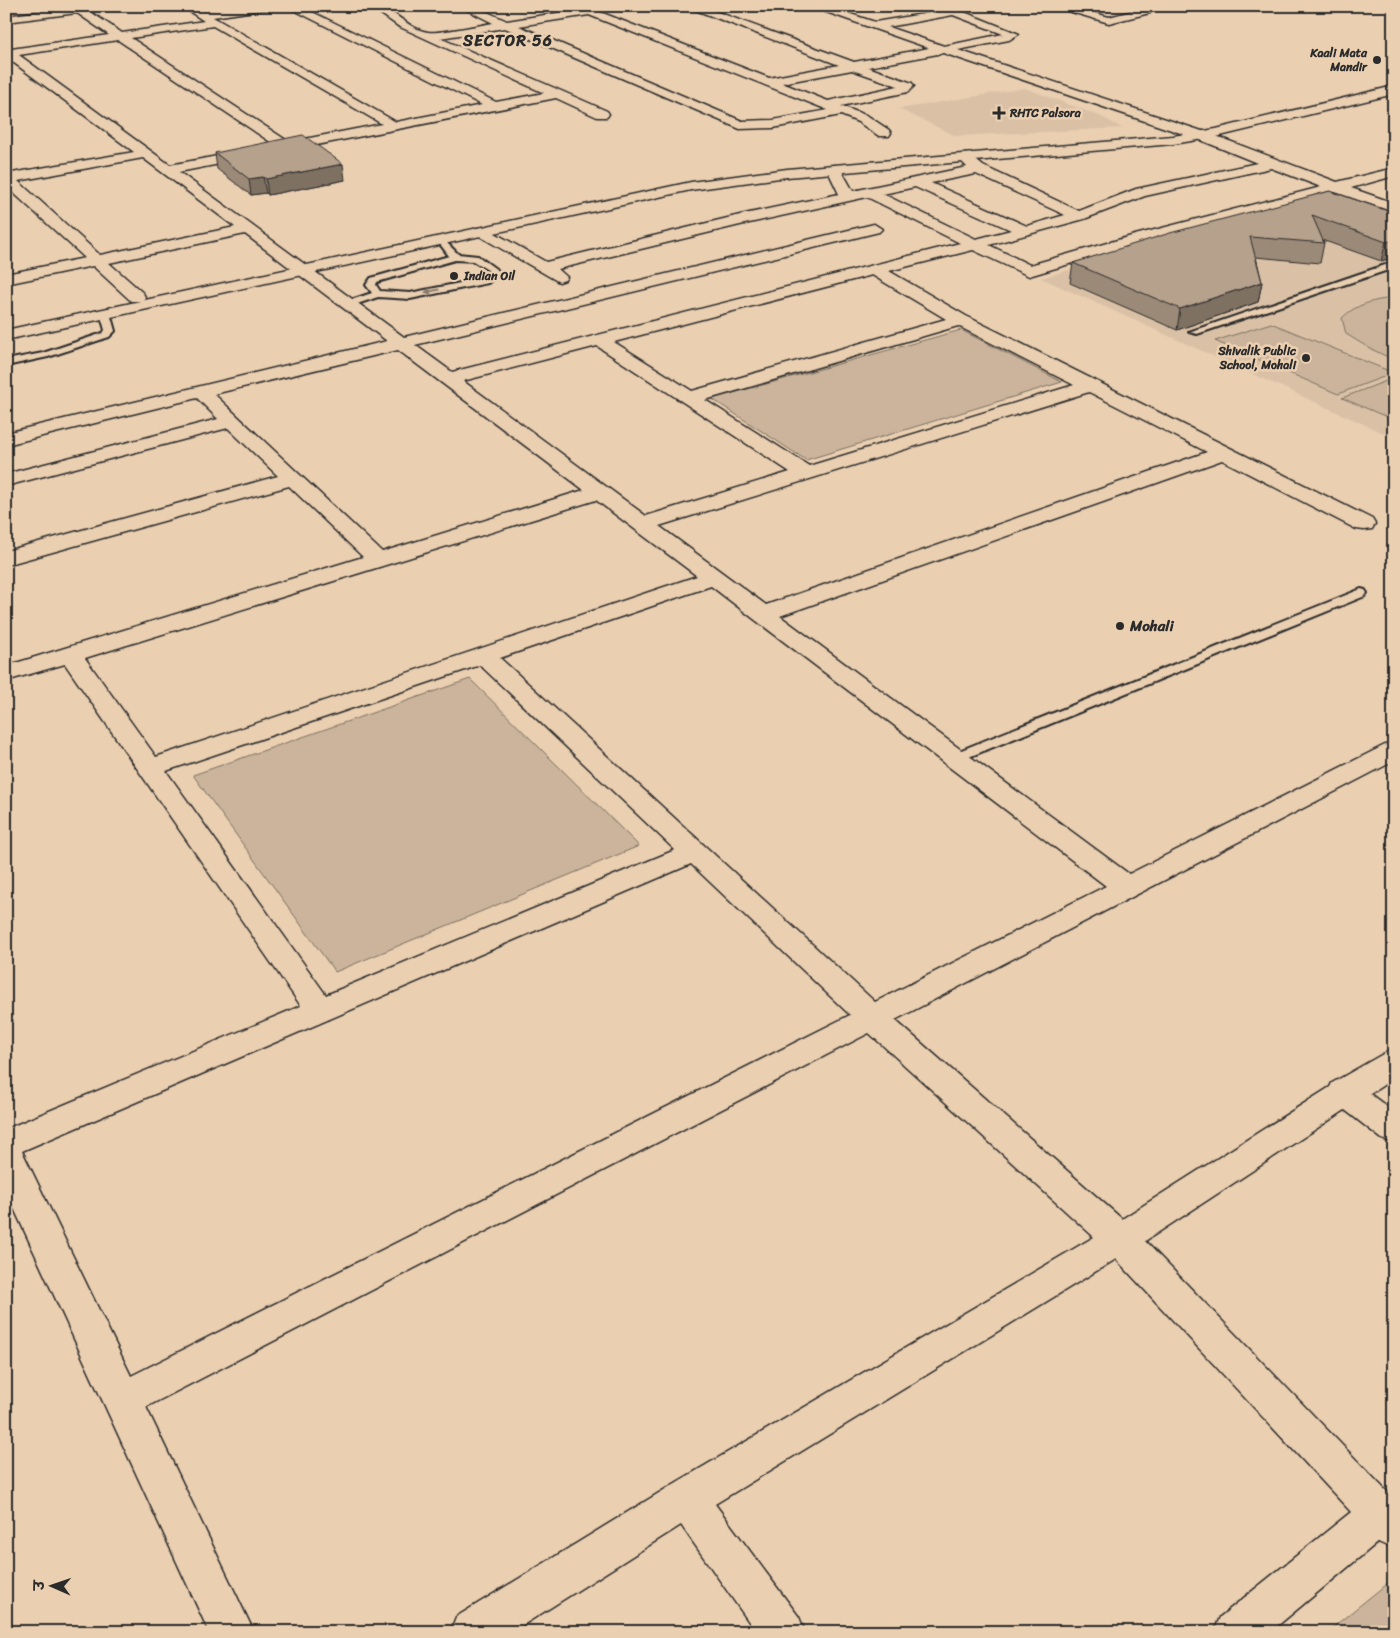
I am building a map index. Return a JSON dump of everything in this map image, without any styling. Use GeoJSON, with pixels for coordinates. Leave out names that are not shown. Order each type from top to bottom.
{"type":"FeatureCollection","features":[{"type":"Feature","properties":{"kind":"street"},"geometry":{"type":"LineString","coordinates":[[6,19],[104,6]]}},
{"type":"Feature","properties":{"kind":"street"},"geometry":{"type":"LineString","coordinates":[[186,6],[396,127]]}},
{"type":"Feature","properties":{"kind":"street"},"geometry":{"type":"LineString","coordinates":[[200,15],[268,6]]}},
{"type":"Feature","properties":{"kind":"street"},"geometry":{"type":"LineString","coordinates":[[291,6],[496,107]]}},
{"type":"Feature","properties":{"kind":"street"},"geometry":{"type":"LineString","coordinates":[[375,6],[402,24],[427,36],[602,114]]}},
{"type":"Feature","properties":{"kind":"street"},"geometry":{"type":"LineString","coordinates":[[464,6],[740,125],[773,124],[841,111]]}},
{"type":"Feature","properties":{"kind":"street"},"geometry":{"type":"LineString","coordinates":[[575,6],[863,119],[884,133]]}},
{"type":"Feature","properties":{"kind":"street"},"geometry":{"type":"LineString","coordinates":[[690,6],[908,86],[904,89],[825,105]]}},
{"type":"Feature","properties":{"kind":"street"},"geometry":{"type":"LineString","coordinates":[[814,6],[1196,134],[1394,208]]}},
{"type":"Feature","properties":{"kind":"street"},"geometry":{"type":"LineString","coordinates":[[766,82],[1005,38],[1013,34],[938,6]]}},
{"type":"Feature","properties":{"kind":"street"},"geometry":{"type":"LineString","coordinates":[[1056,6],[1091,18],[1110,20],[1146,11],[1147,8],[1144,6]]}},
{"type":"Feature","properties":{"kind":"street"},"geometry":{"type":"LineString","coordinates":[[427,36],[615,8]]}},
{"type":"Feature","properties":{"kind":"street"},"geometry":{"type":"LineString","coordinates":[[80,10],[287,147]]}},
{"type":"Feature","properties":{"kind":"street"},"geometry":{"type":"LineString","coordinates":[[873,26],[954,12]]}},
{"type":"Feature","properties":{"kind":"street"},"geometry":{"type":"LineString","coordinates":[[7,52],[213,23]]}},
{"type":"Feature","properties":{"kind":"street"},"geometry":{"type":"LineString","coordinates":[[7,52],[298,266],[1127,887]]}},
{"type":"Feature","properties":{"kind":"street"},"geometry":{"type":"LineString","coordinates":[[1196,134],[1394,83]]}},
{"type":"Feature","properties":{"kind":"street"},"geometry":{"type":"LineString","coordinates":[[6,335],[298,266],[699,177],[788,166],[1140,144],[1196,134],[1394,90]]}},
{"type":"Feature","properties":{"kind":"street"},"geometry":{"type":"LineString","coordinates":[[167,170],[559,94]]}},
{"type":"Feature","properties":{"kind":"street"},"geometry":{"type":"LineString","coordinates":[[7,179],[144,154]]}},
{"type":"Feature","properties":{"kind":"street"},"geometry":{"type":"LineString","coordinates":[[6,326],[137,297],[441,240],[698,185],[962,154],[978,169],[1079,216]]}},
{"type":"Feature","properties":{"kind":"street"},"geometry":{"type":"LineString","coordinates":[[448,379],[1026,231],[1079,216],[1141,192],[1272,164]]}},
{"type":"Feature","properties":{"kind":"street"},"geometry":{"type":"LineString","coordinates":[[834,169],[848,197]]}},
{"type":"Feature","properties":{"kind":"street"},"geometry":{"type":"LineString","coordinates":[[543,268],[740,220],[978,169]]}},
{"type":"Feature","properties":{"kind":"street"},"geometry":{"type":"LineString","coordinates":[[870,193],[976,243],[1029,271],[1332,186],[1394,172]]}},
{"type":"Feature","properties":{"kind":"street"},"geometry":{"type":"LineString","coordinates":[[7,179],[137,297]]}},
{"type":"Feature","properties":{"kind":"street"},"geometry":{"type":"LineString","coordinates":[[916,182],[1026,231]]}},
{"type":"Feature","properties":{"kind":"street"},"geometry":{"type":"LineString","coordinates":[[6,279],[248,229]]}},
{"type":"Feature","properties":{"kind":"street"},"geometry":{"type":"LineString","coordinates":[[6,439],[874,230]]}},
{"type":"Feature","properties":{"kind":"street"},"geometry":{"type":"LineString","coordinates":[[482,231],[593,297]]}},
{"type":"Feature","properties":{"kind":"street"},"geometry":{"type":"LineString","coordinates":[[875,270],[960,320],[1364,524]]}},
{"type":"Feature","properties":{"kind":"street"},"geometry":{"type":"LineString","coordinates":[[690,398],[960,320]]}},
{"type":"Feature","properties":{"kind":"street"},"geometry":{"type":"LineString","coordinates":[[602,341],[807,474]]}},
{"type":"Feature","properties":{"kind":"street"},"geometry":{"type":"LineString","coordinates":[[642,524],[1090,386]]}},
{"type":"Feature","properties":{"kind":"street"},"geometry":{"type":"LineString","coordinates":[[201,392],[378,560]]}},
{"type":"Feature","properties":{"kind":"street"},"geometry":{"type":"LineString","coordinates":[[6,480],[232,421]]}},
{"type":"Feature","properties":{"kind":"street"},"geometry":{"type":"LineString","coordinates":[[762,614],[1224,453]]}},
{"type":"Feature","properties":{"kind":"street"},"geometry":{"type":"LineString","coordinates":[[6,558],[292,479]]}},
{"type":"Feature","properties":{"kind":"street"},"geometry":{"type":"LineString","coordinates":[[6,674],[599,492]]}},
{"type":"Feature","properties":{"kind":"street"},"geometry":{"type":"LineString","coordinates":[[150,768],[714,578]]}},
{"type":"Feature","properties":{"kind":"street"},"geometry":{"type":"LineString","coordinates":[[70,654],[320,1010]]}},
{"type":"Feature","properties":{"kind":"street"},"geometry":{"type":"LineString","coordinates":[[484,656],[873,1018],[1120,1239],[1386,1522],[1236,1632]]}},
{"type":"Feature","properties":{"kind":"street"},"geometry":{"type":"LineString","coordinates":[[122,1400],[1394,751]]}},
{"type":"Feature","properties":{"kind":"street"},"geometry":{"type":"LineString","coordinates":[[6,1143],[695,852]]}},
{"type":"Feature","properties":{"kind":"street"},"geometry":{"type":"LineString","coordinates":[[472,1632],[687,1499],[1120,1239],[1344,1092],[1394,1062]]}},
{"type":"Feature","properties":{"kind":"street"},"geometry":{"type":"LineString","coordinates":[[1344,1092],[1394,1130]]}},
{"type":"Feature","properties":{"kind":"street"},"geometry":{"type":"LineString","coordinates":[[6,1153],[232,1632]]}},
{"type":"Feature","properties":{"kind":"street"},"geometry":{"type":"LineString","coordinates":[[687,1499],[783,1632]]}},
{"type":"Feature","properties":{"kind":"lane"},"geometry":{"type":"LineString","coordinates":[[441,240],[455,258]]}},
{"type":"Feature","properties":{"kind":"lane"},"geometry":{"type":"LineString","coordinates":[[348,304],[377,294],[410,296],[488,280],[496,272],[475,258],[455,258],[374,280],[371,285],[377,294]]}},
{"type":"Feature","properties":{"kind":"lane"},"geometry":{"type":"LineString","coordinates":[[1194,332],[1394,265]]}},
{"type":"Feature","properties":{"kind":"lane"},"geometry":{"type":"LineString","coordinates":[[6,363],[45,355],[106,335],[110,331],[105,313]]}},
{"type":"Feature","properties":{"kind":"lane"},"geometry":{"type":"LineString","coordinates":[[954,758],[1361,593]]}},
{"type":"Feature","properties":{"kind":"shaded area","name":"RHTC Palsora"},"geometry":{"type":"Polygon","coordinates":[[[1025,88],[1102,117],[1122,128],[956,136],[899,109],[1025,88]]]}},
{"type":"Feature","properties":{"kind":"shaded area","name":"Shivalik Public School, Mohali"},"geometry":{"type":"Polygon","coordinates":[[[1338,192],[1394,212],[1394,438],[1041,278],[1338,192]]]}},
{"type":"Feature","properties":{"kind":"shaded area"},"geometry":{"type":"Polygon","coordinates":[[[1394,298],[1394,360],[1346,334],[1342,318],[1353,309],[1366,304],[1394,298]]]}},
{"type":"Feature","properties":{"kind":"shaded area"},"geometry":{"type":"Polygon","coordinates":[[[1271,323],[1394,373],[1338,394],[1215,341],[1271,323]]]}},
{"type":"Feature","properties":{"kind":"shaded area"},"geometry":{"type":"Polygon","coordinates":[[[961,330],[1062,382],[806,460],[712,399],[961,330]]]}},
{"type":"Feature","properties":{"kind":"shaded area"},"geometry":{"type":"Polygon","coordinates":[[[1394,378],[1394,420],[1342,398],[1394,378]]]}},
{"type":"Feature","properties":{"kind":"shaded area"},"geometry":{"type":"Polygon","coordinates":[[[470,679],[639,846],[335,972],[193,775],[470,679]]]}},
{"type":"Feature","properties":{"kind":"shaded area"},"geometry":{"type":"Polygon","coordinates":[[[1389,1582],[1394,1588],[1394,1632],[1327,1632],[1389,1582]]]}},
{"type":"Feature","properties":{"kind":"building"},"geometry":{"type":"Polygon","coordinates":[[[303,135],[343,164],[266,179],[263,177],[249,179],[215,153],[303,135]]]}},
{"type":"Feature","properties":{"kind":"building"},"geometry":{"type":"Polygon","coordinates":[[[1330,191],[1394,213],[1394,240],[1386,242],[1312,215],[1324,243],[1250,237],[1262,282],[1180,309],[1073,263],[1170,233],[1330,191]]]}},
{"type":"Feature","properties":{"kind":"place","name":"Kaali Mata Mandir"},"geometry":{"type":"Point","coordinates":[1377,60]}},
{"type":"Feature","properties":{"kind":"place","name":"RHTC Palsora"},"geometry":{"type":"Point","coordinates":[999,113]}},
{"type":"Feature","properties":{"kind":"place","name":"Indian Oil"},"geometry":{"type":"Point","coordinates":[454,276]}},
{"type":"Feature","properties":{"kind":"place","name":"Shivalik Public School, Mohali"},"geometry":{"type":"Point","coordinates":[1306,358]}},
{"type":"Feature","properties":{"kind":"place","name":"Mohali"},"geometry":{"type":"Point","coordinates":[1120,626]}},
{"type":"Feature","properties":{"kind":"district","name":"SECTOR 56"},"geometry":{"type":"Point","coordinates":[508,40]}}]}
